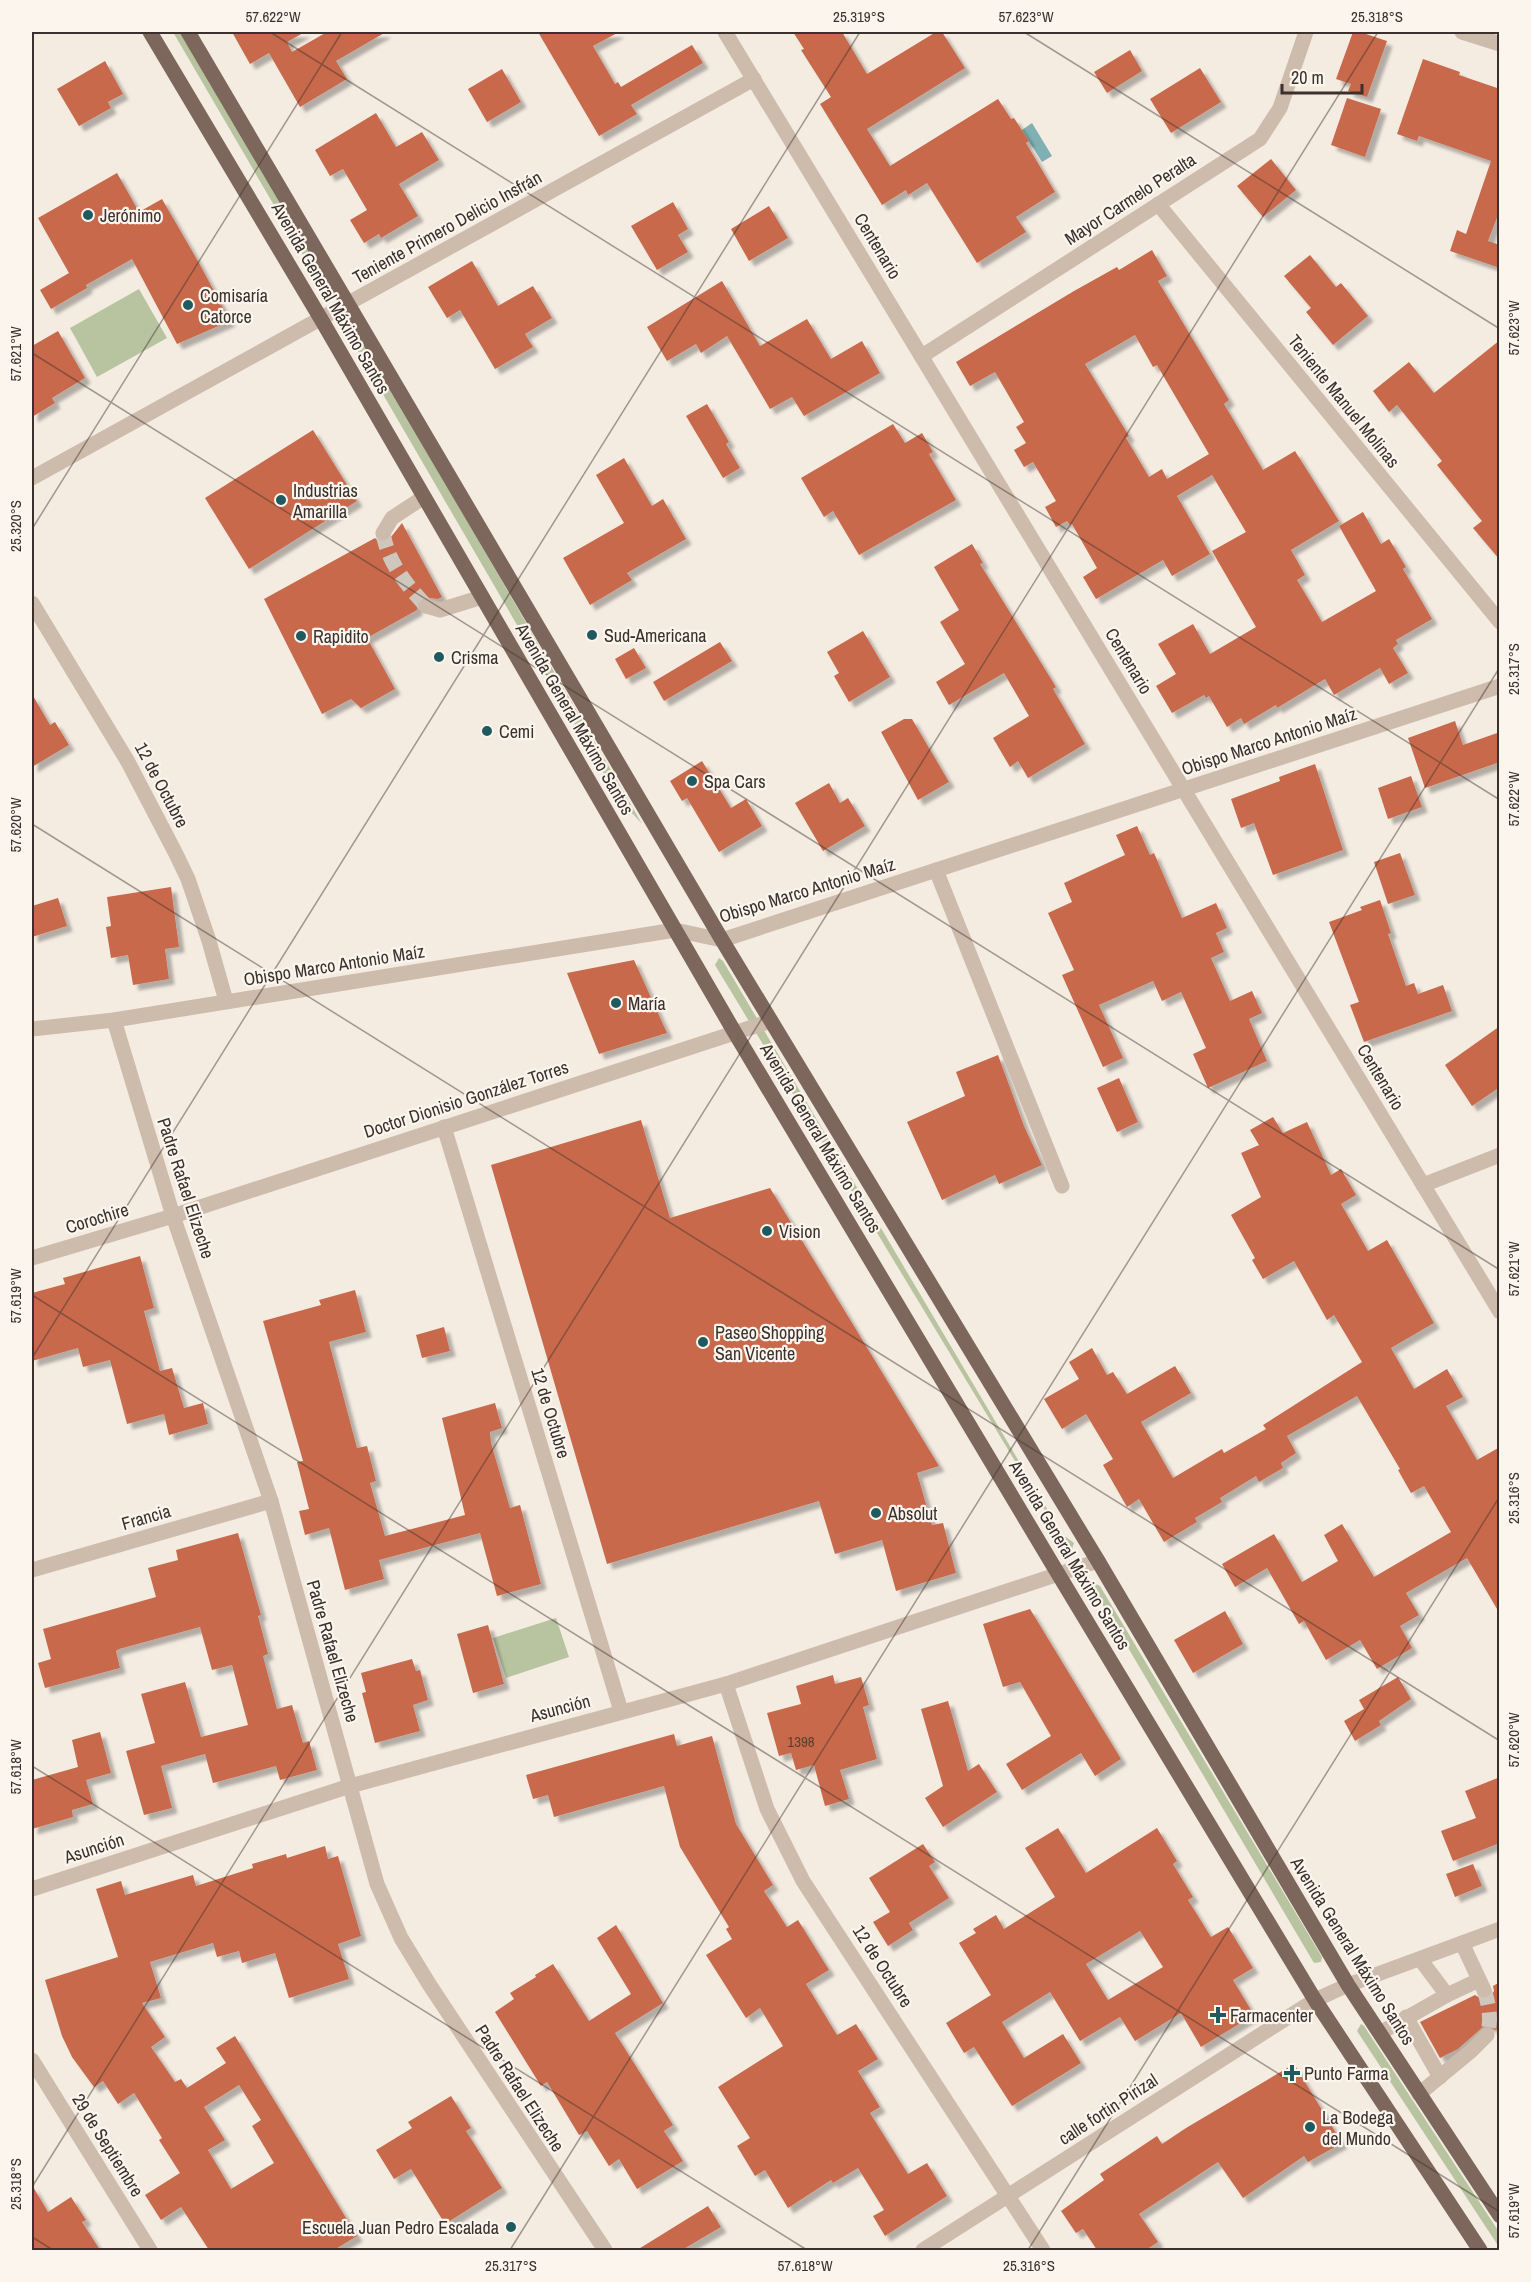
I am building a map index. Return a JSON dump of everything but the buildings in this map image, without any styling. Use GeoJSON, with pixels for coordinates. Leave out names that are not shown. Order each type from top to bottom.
{"type":"FeatureCollection","features":[{"type":"Feature","properties":{"kind":"main road","name":"Avenida General Máximo Santos"},"geometry":{"type":"LineString","coordinates":[[150,32],[321,319],[735,1033],[1057,1572],[1315,2000],[1480,2250]]}},
{"type":"Feature","properties":{"kind":"main road","name":"Avenida General Máximo Santos"},"geometry":{"type":"LineString","coordinates":[[188,32],[722,940],[1098,1561],[1348,1985],[1500,2216]]}},
{"type":"Feature","properties":{"kind":"street","name":"Centenario"},"geometry":{"type":"LineString","coordinates":[[725,32],[1500,1312]]}},
{"type":"Feature","properties":{"kind":"street","name":"Mayor Carmelo Peralta"},"geometry":{"type":"LineString","coordinates":[[922,356],[1260,138],[1280,108],[1306,32]]}},
{"type":"Feature","properties":{"kind":"street"},"geometry":{"type":"LineString","coordinates":[[1462,32],[1500,44]]}},
{"type":"Feature","properties":{"kind":"street","name":"Teniente Primero Delicio Insfrán"},"geometry":{"type":"LineString","coordinates":[[32,478],[754,79]]}},
{"type":"Feature","properties":{"kind":"street","name":"Teniente Manuel Molinas"},"geometry":{"type":"LineString","coordinates":[[1158,204],[1500,622]]}},
{"type":"Feature","properties":{"kind":"street"},"geometry":{"type":"LineString","coordinates":[[383,533],[392,518],[424,497]]}},
{"type":"Feature","properties":{"kind":"street"},"geometry":{"type":"LineString","coordinates":[[426,606],[440,610],[482,597]]}},
{"type":"Feature","properties":{"kind":"street","name":"12 de Octubre"},"geometry":{"type":"LineString","coordinates":[[32,603],[128,762],[175,852],[188,879],[226,1001]]}},
{"type":"Feature","properties":{"kind":"street","name":"Obispo Marco Antonio Maíz"},"geometry":{"type":"LineString","coordinates":[[32,1029],[114,1020],[675,930],[722,940],[1500,686]]}},
{"type":"Feature","properties":{"kind":"street"},"geometry":{"type":"LineString","coordinates":[[936,870],[1062,1186]]}},
{"type":"Feature","properties":{"kind":"street","name":"Padre Rafael Elizeche"},"geometry":{"type":"LineString","coordinates":[[114,1020],[173,1216],[271,1501],[377,1884],[401,1938],[429,1984],[604,2250]]}},
{"type":"Feature","properties":{"kind":"street","name":"Doctor Dionisio González Torres"},"geometry":{"type":"LineString","coordinates":[[173,1216],[771,1021]]}},
{"type":"Feature","properties":{"kind":"street","name":"12 de Octubre"},"geometry":{"type":"LineString","coordinates":[[444,1127],[621,1711]]}},
{"type":"Feature","properties":{"kind":"street"},"geometry":{"type":"LineString","coordinates":[[1423,1185],[1500,1155]]}},
{"type":"Feature","properties":{"kind":"street","name":"Corochire"},"geometry":{"type":"LineString","coordinates":[[32,1258],[173,1216]]}},
{"type":"Feature","properties":{"kind":"street","name":"Francia"},"geometry":{"type":"LineString","coordinates":[[32,1570],[271,1501]]}},
{"type":"Feature","properties":{"kind":"street","name":"Asunción"},"geometry":{"type":"LineString","coordinates":[[32,1889],[350,1786],[726,1684],[1057,1572],[1098,1561]]}},
{"type":"Feature","properties":{"kind":"street","name":"12 de Octubre"},"geometry":{"type":"LineString","coordinates":[[726,1684],[767,1809],[803,1881],[1043,2250]]}},
{"type":"Feature","properties":{"kind":"street"},"geometry":{"type":"LineString","coordinates":[[1348,1985],[1500,1929]]}},
{"type":"Feature","properties":{"kind":"street"},"geometry":{"type":"LineString","coordinates":[[1380,2033],[1447,1995],[1481,1985],[1462,1943]]}},
{"type":"Feature","properties":{"kind":"street"},"geometry":{"type":"LineString","coordinates":[[1420,1959],[1447,1995]]}},
{"type":"Feature","properties":{"kind":"street","name":"calle fortin Pirizal"},"geometry":{"type":"LineString","coordinates":[[923,2250],[1315,2000],[1348,1985]]}},
{"type":"Feature","properties":{"kind":"street"},"geometry":{"type":"LineString","coordinates":[[1406,2017],[1440,2077]]}},
{"type":"Feature","properties":{"kind":"street"},"geometry":{"type":"LineString","coordinates":[[1419,2094],[1487,2035]]}},
{"type":"Feature","properties":{"kind":"street","name":"29 de Septiembre"},"geometry":{"type":"LineString","coordinates":[[32,2060],[150,2250]]}},
{"type":"Feature","properties":{"kind":"green space"},"geometry":{"type":"Polygon","coordinates":[[[173,32],[181,32],[323,276],[321,281],[317,279],[173,32]]]}},
{"type":"Feature","properties":{"kind":"green space"},"geometry":{"type":"Polygon","coordinates":[[[139,289],[167,338],[97,377],[70,328],[139,289]]]}},
{"type":"Feature","properties":{"kind":"green space"},"geometry":{"type":"Polygon","coordinates":[[[356,334],[360,335],[642,824],[633,814],[624,809],[352,341],[356,334]]]}},
{"type":"Feature","properties":{"kind":"green space"},"geometry":{"type":"Polygon","coordinates":[[[719,958],[723,961],[1062,1534],[1074,1543],[1072,1549],[1067,1547],[715,965],[719,958]]]}},
{"type":"Feature","properties":{"kind":"green space"},"geometry":{"type":"Polygon","coordinates":[[[1096,1584],[1100,1586],[1322,1957],[1321,1962],[1314,1963],[1094,1590],[1096,1584]]]}},
{"type":"Feature","properties":{"kind":"green space"},"geometry":{"type":"Polygon","coordinates":[[[556,1618],[569,1657],[506,1678],[493,1638],[556,1618]]]}},
{"type":"Feature","properties":{"kind":"green space"},"geometry":{"type":"Polygon","coordinates":[[[1361,2024],[1499,2232],[1499,2247],[1357,2031],[1361,2024]]]}},
{"type":"Feature","properties":{"kind":"water"},"geometry":{"type":"Polygon","coordinates":[[[1032,123],[1052,156],[1042,162],[1022,130],[1032,123]]]}},
{"type":"Feature","properties":{"kind":"tunnel"},"geometry":{"type":"LineString","coordinates":[[383,533],[385,544],[394,563],[405,581],[426,606]]}},
{"type":"Feature","properties":{"kind":"tunnel"},"geometry":{"type":"LineString","coordinates":[[1484,1990],[1489,2012],[1487,2035]]}},
{"type":"Feature","properties":{"kind":"place","name":"Jerónimo"},"geometry":{"type":"Point","coordinates":[88,215]}},
{"type":"Feature","properties":{"kind":"place","name":"Comisaría Catorce"},"geometry":{"type":"Point","coordinates":[188,305]}},
{"type":"Feature","properties":{"kind":"place","name":"Industrias Amarilla"},"geometry":{"type":"Point","coordinates":[281,500]}},
{"type":"Feature","properties":{"kind":"place","name":"Sud-Americana"},"geometry":{"type":"Point","coordinates":[592,635]}},
{"type":"Feature","properties":{"kind":"place","name":"Rapidito"},"geometry":{"type":"Point","coordinates":[301,636]}},
{"type":"Feature","properties":{"kind":"place","name":"Crisma"},"geometry":{"type":"Point","coordinates":[439,657]}},
{"type":"Feature","properties":{"kind":"place","name":"Cemi"},"geometry":{"type":"Point","coordinates":[487,731]}},
{"type":"Feature","properties":{"kind":"place","name":"Spa Cars"},"geometry":{"type":"Point","coordinates":[692,781]}},
{"type":"Feature","properties":{"kind":"place","name":"María"},"geometry":{"type":"Point","coordinates":[616,1003]}},
{"type":"Feature","properties":{"kind":"place","name":"Vision"},"geometry":{"type":"Point","coordinates":[767,1231]}},
{"type":"Feature","properties":{"kind":"place","name":"Paseo Shopping San Vicente"},"geometry":{"type":"Point","coordinates":[703,1342]}},
{"type":"Feature","properties":{"kind":"place","name":"Absolut"},"geometry":{"type":"Point","coordinates":[876,1513]}},
{"type":"Feature","properties":{"kind":"place","name":"Farmacenter"},"geometry":{"type":"Point","coordinates":[1218,2015]}},
{"type":"Feature","properties":{"kind":"place","name":"Punto Farma"},"geometry":{"type":"Point","coordinates":[1292,2073]}},
{"type":"Feature","properties":{"kind":"place","name":"La Bodega del Mundo"},"geometry":{"type":"Point","coordinates":[1310,2127]}},
{"type":"Feature","properties":{"kind":"place","name":"Escuela Juan Pedro Escalada"},"geometry":{"type":"Point","coordinates":[511,2227]}}]}
